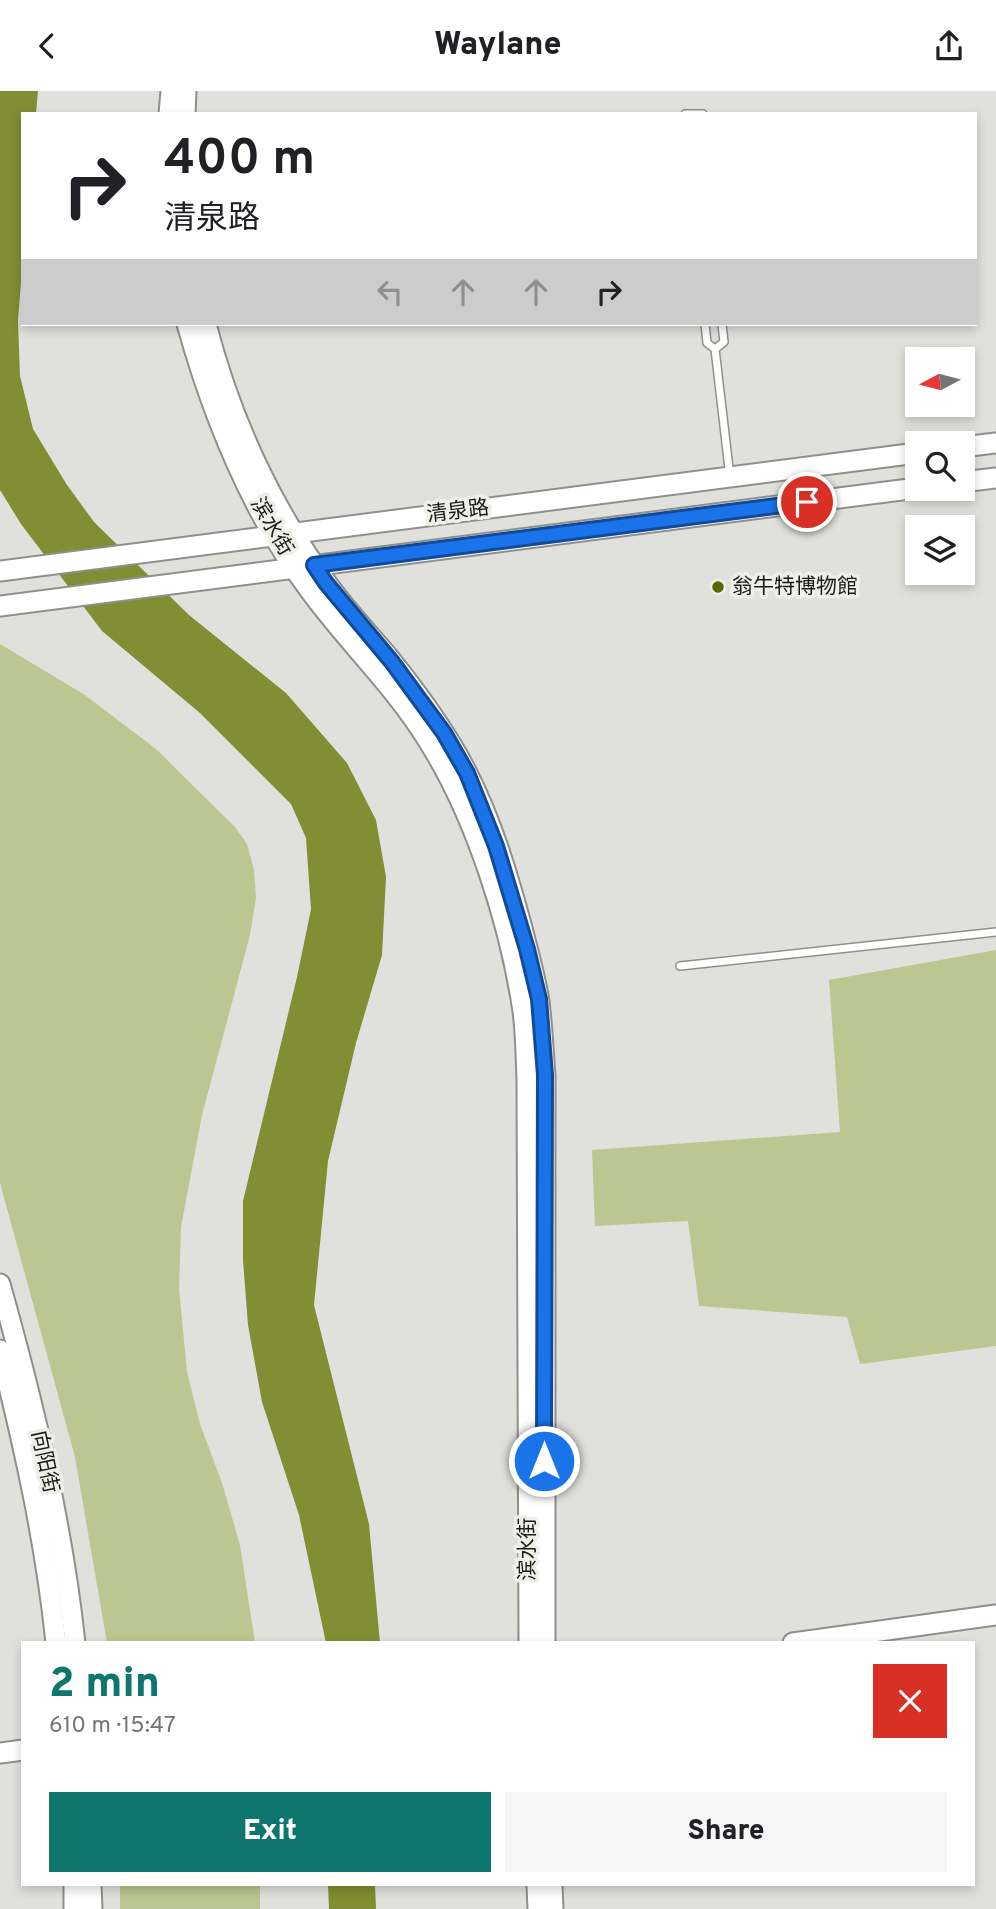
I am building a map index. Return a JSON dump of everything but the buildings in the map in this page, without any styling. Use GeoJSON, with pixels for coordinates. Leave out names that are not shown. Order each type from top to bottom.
{"type":"FeatureCollection","features":[{"type":"Feature","properties":{"kind":"street"},"geometry":{"type":"LineString","coordinates":[[169,112],[170,91]]}},
{"type":"Feature","properties":{"kind":"street"},"geometry":{"type":"LineString","coordinates":[[185,112],[186,91]]}},
{"type":"Feature","properties":{"kind":"street","name":"滨水街"},"geometry":{"type":"LineString","coordinates":[[188,326],[201,374],[223,433],[252,496],[284,535],[305,567],[326,583],[392,662],[444,733],[467,773],[488,822],[513,894],[539,999],[545,1075],[545,1641]]}},
{"type":"Feature","properties":{"kind":"street","name":"滨水街"},"geometry":{"type":"LineString","coordinates":[[206,326],[217,368],[240,431],[271,497],[284,535]]}},
{"type":"Feature","properties":{"kind":"street"},"geometry":{"type":"LineString","coordinates":[[975,445],[996,443]]}},
{"type":"Feature","properties":{"kind":"street","name":"清泉路"},"geometry":{"type":"LineString","coordinates":[[0,572],[905,455]]}},
{"type":"Feature","properties":{"kind":"street"},"geometry":{"type":"LineString","coordinates":[[975,480],[996,478]]}},
{"type":"Feature","properties":{"kind":"street","name":"清泉路"},"geometry":{"type":"LineString","coordinates":[[7,605],[905,490]]}},
{"type":"Feature","properties":{"kind":"street","name":"滨水街"},"geometry":{"type":"LineString","coordinates":[[305,567],[308,588],[402,702],[429,741],[453,784],[496,895],[510,947],[523,1012],[527,1080],[528,1641]]}},
{"type":"Feature","properties":{"kind":"street","name":"向阳街"},"geometry":{"type":"LineString","coordinates":[[0,1284],[44,1462],[71,1602],[75,1641]]}},
{"type":"Feature","properties":{"kind":"street","name":"向阳街"},"geometry":{"type":"LineString","coordinates":[[0,1350],[39,1527],[56,1641]]}},
{"type":"Feature","properties":{"kind":"street"},"geometry":{"type":"LineString","coordinates":[[808,1641],[996,1615]]}},
{"type":"Feature","properties":{"kind":"street"},"geometry":{"type":"LineString","coordinates":[[0,1753],[21,1750]]}},
{"type":"Feature","properties":{"kind":"street"},"geometry":{"type":"LineString","coordinates":[[74,1886],[74,1909]]}},
{"type":"Feature","properties":{"kind":"street"},"geometry":{"type":"LineString","coordinates":[[91,1886],[92,1909]]}},
{"type":"Feature","properties":{"kind":"street"},"geometry":{"type":"LineString","coordinates":[[537,1886],[538,1909]]}},
{"type":"Feature","properties":{"kind":"street"},"geometry":{"type":"LineString","coordinates":[[552,1886],[553,1909]]}},
{"type":"Feature","properties":{"kind":"lane"},"geometry":{"type":"LineString","coordinates":[[705,326],[707,343],[715,349],[730,477]]}},
{"type":"Feature","properties":{"kind":"lane"},"geometry":{"type":"LineString","coordinates":[[715,349],[724,342],[722,326]]}},
{"type":"Feature","properties":{"kind":"lane"},"geometry":{"type":"LineString","coordinates":[[680,966],[996,932]]}},
{"type":"Feature","properties":{"kind":"shaded area"},"geometry":{"type":"Polygon","coordinates":[[[0,91],[38,91],[36,112],[21,112],[21,283],[18,320],[20,376],[33,429],[67,485],[94,522],[189,615],[286,693],[347,763],[376,820],[386,877],[382,955],[356,1043],[328,1161],[314,1305],[369,1524],[380,1641],[326,1641],[299,1515],[262,1402],[248,1325],[243,1260],[243,1201],[311,909],[306,838],[291,804],[200,713],[102,631],[21,524],[0,490],[0,91]]]}},
{"type":"Feature","properties":{"kind":"shaded area"},"geometry":{"type":"Polygon","coordinates":[[[0,644],[85,695],[156,749],[235,827],[247,844],[254,870],[256,898],[250,935],[202,1115],[181,1227],[179,1288],[187,1372],[200,1424],[222,1483],[240,1545],[255,1641],[107,1641],[75,1457],[0,1183],[0,644]]]}},
{"type":"Feature","properties":{"kind":"shaded area"},"geometry":{"type":"Polygon","coordinates":[[[996,950],[996,1346],[860,1364],[847,1317],[699,1306],[688,1221],[595,1226],[592,1150],[840,1132],[829,980],[996,950]]]}},
{"type":"Feature","properties":{"kind":"shaded area"},"geometry":{"type":"Polygon","coordinates":[[[120,1886],[260,1886],[260,1909],[120,1909],[120,1886]]]}},
{"type":"Feature","properties":{"kind":"shaded area"},"geometry":{"type":"Polygon","coordinates":[[[328,1886],[375,1886],[376,1909],[329,1909],[328,1886]]]}},
{"type":"Feature","properties":{"kind":"place","name":"翁牛特博物館"},"geometry":{"type":"Point","coordinates":[718,587]}},
{"type":"Feature","properties":{"kind":"route"},"geometry":{"type":"LineString","coordinates":[[544,1461],[545,1075],[539,999],[513,894],[488,822],[467,773],[444,733],[392,662],[314,565],[807,502]]}}]}
